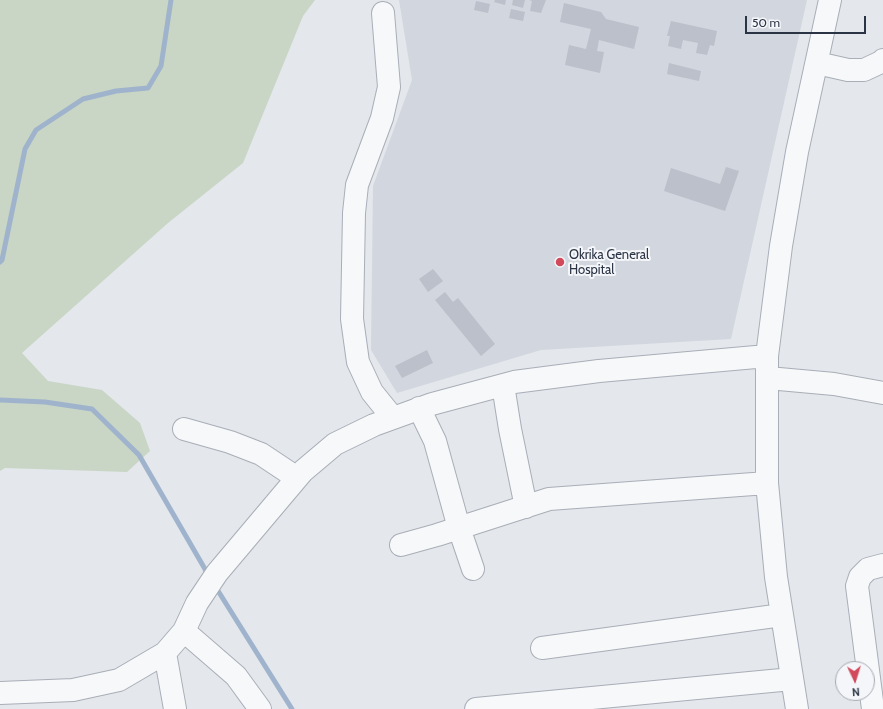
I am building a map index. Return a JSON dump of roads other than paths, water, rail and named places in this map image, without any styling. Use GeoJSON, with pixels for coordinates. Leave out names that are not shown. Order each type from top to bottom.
{"type":"FeatureCollection","features":[{"type":"Feature","properties":{"kind":"street"},"geometry":{"type":"LineString","coordinates":[[797,709],[776,576],[767,483],[767,356],[781,246],[797,152],[830,0]]}},
{"type":"Feature","properties":{"kind":"street"},"geometry":{"type":"LineString","coordinates":[[383,13],[389,87],[382,118],[357,184],[354,213],[352,319],[358,362],[372,392],[393,418]]}},
{"type":"Feature","properties":{"kind":"street"},"geometry":{"type":"LineString","coordinates":[[817,62],[848,70],[874,72],[883,60]]}},
{"type":"Feature","properties":{"kind":"street"},"geometry":{"type":"LineString","coordinates":[[0,693],[36,700],[119,680],[166,653],[184,631],[204,590],[217,572],[303,471],[335,444],[374,425],[419,408],[514,382],[599,371],[767,356]]}},
{"type":"Feature","properties":{"kind":"street"},"geometry":{"type":"LineString","coordinates":[[768,378],[834,384],[883,393]]}},
{"type":"Feature","properties":{"kind":"street"},"geometry":{"type":"LineString","coordinates":[[503,385],[510,429],[526,507]]}},
{"type":"Feature","properties":{"kind":"street"},"geometry":{"type":"LineString","coordinates":[[419,408],[435,442],[459,528],[473,569]]}},
{"type":"Feature","properties":{"kind":"street"},"geometry":{"type":"LineString","coordinates":[[184,429],[230,442],[261,454],[297,478]]}},
{"type":"Feature","properties":{"kind":"street"},"geometry":{"type":"LineString","coordinates":[[400,545],[549,499],[767,483]]}},
{"type":"Feature","properties":{"kind":"street"},"geometry":{"type":"LineString","coordinates":[[876,697],[860,618],[857,586],[860,577],[868,569],[883,565]]}},
{"type":"Feature","properties":{"kind":"street"},"geometry":{"type":"LineString","coordinates":[[542,648],[782,615]]}},
{"type":"Feature","properties":{"kind":"street"},"geometry":{"type":"LineString","coordinates":[[184,631],[236,676],[260,709]]}},
{"type":"Feature","properties":{"kind":"street"},"geometry":{"type":"LineString","coordinates":[[166,653],[175,709]]}},
{"type":"Feature","properties":{"kind":"street"},"geometry":{"type":"LineString","coordinates":[[476,709],[792,679]]}},
{"type":"Feature","properties":{"kind":"waterway"},"geometry":{"type":"LineString","coordinates":[[0,262],[2,260],[25,149],[36,130],[83,99],[116,91],[148,88],[161,66],[171,0]]}},
{"type":"Feature","properties":{"kind":"waterway"},"geometry":{"type":"LineString","coordinates":[[0,400],[45,402],[92,409],[139,455],[209,576]]}},
{"type":"Feature","properties":{"kind":"waterway"},"geometry":{"type":"LineString","coordinates":[[215,586],[292,709]]}},
{"type":"Feature","properties":{"kind":"place","name":"Okrika General Hospital"},"geometry":{"type":"Point","coordinates":[560,262]}}]}
